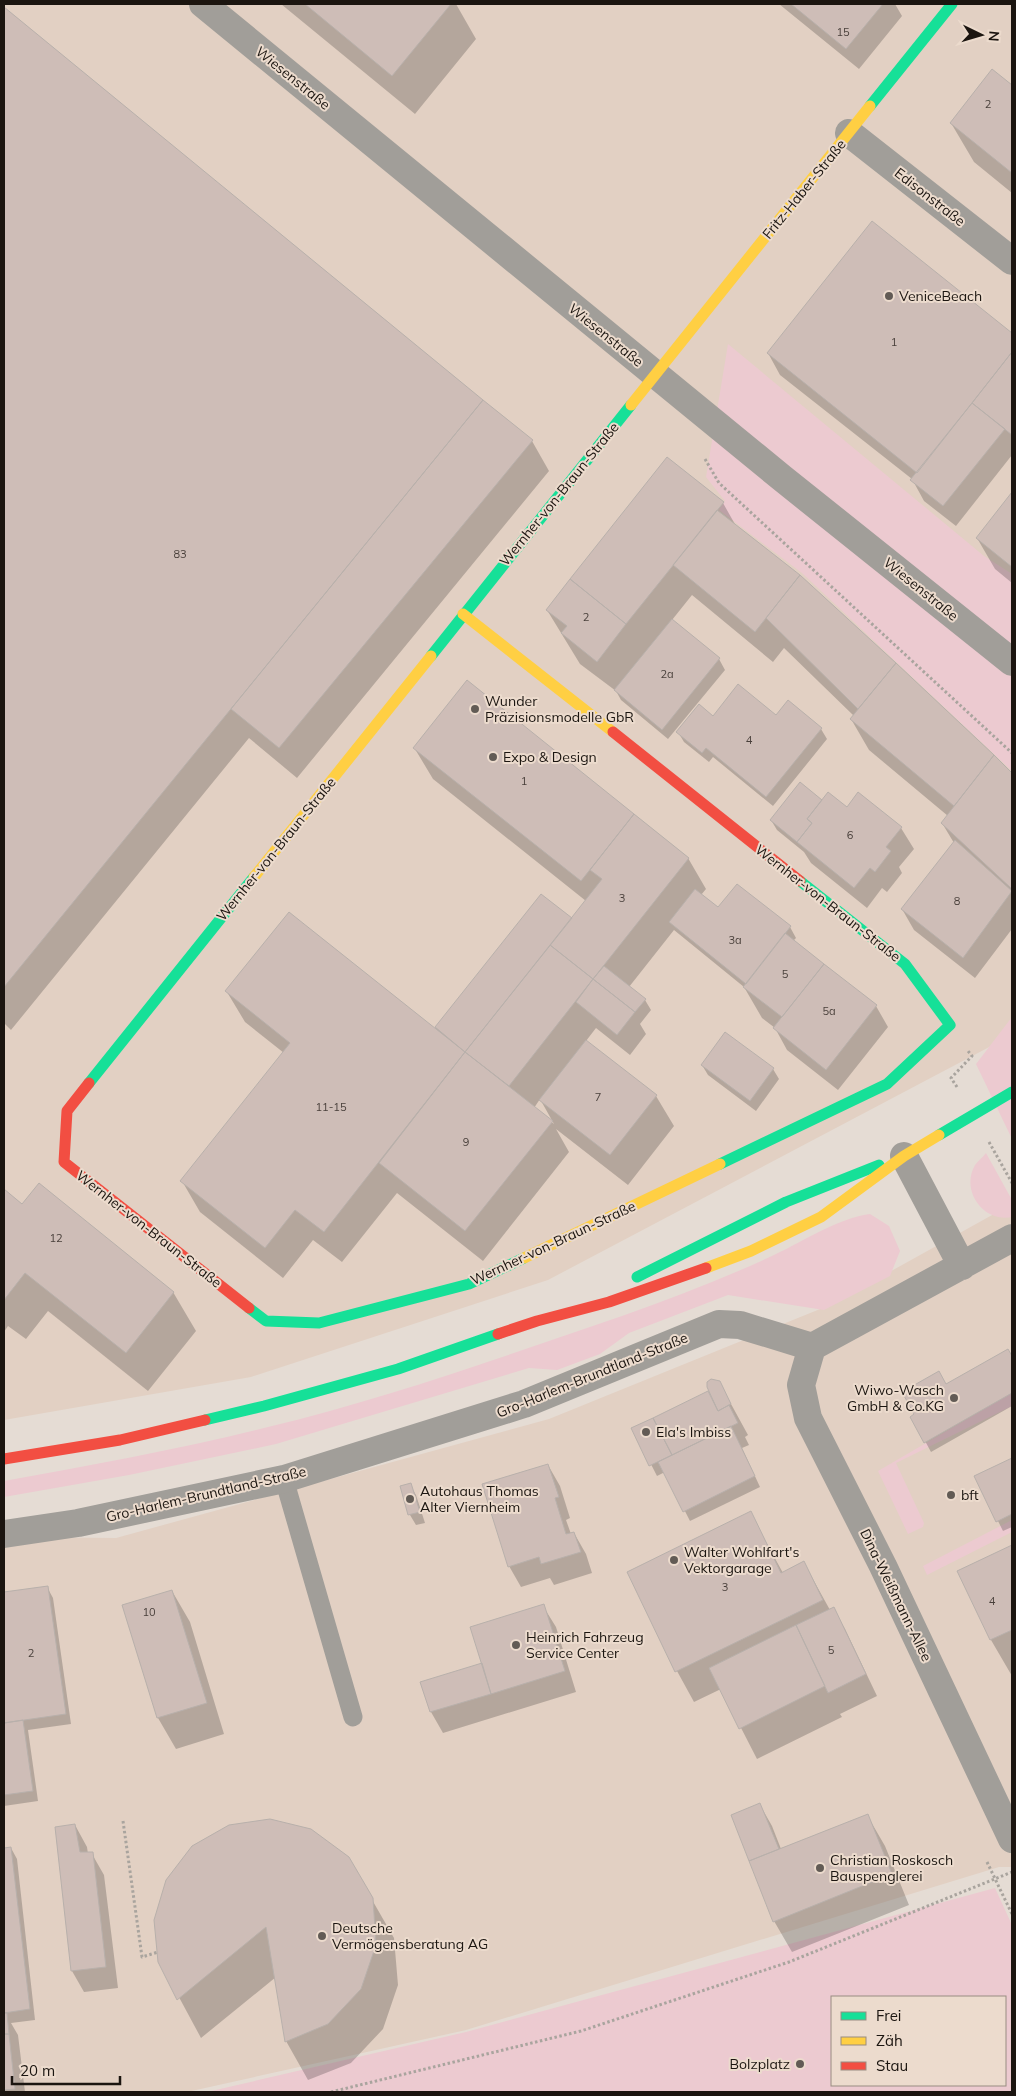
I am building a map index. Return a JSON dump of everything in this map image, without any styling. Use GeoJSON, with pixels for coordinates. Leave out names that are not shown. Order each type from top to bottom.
{"type":"FeatureCollection","features":[{"type":"Feature","properties":{"kind":"street","name":"Wiesenstraße"},"geometry":{"type":"LineString","coordinates":[[203,4],[655,374],[1012,662]]}},
{"type":"Feature","properties":{"kind":"street","name":"Fritz-Haber-Straße"},"geometry":{"type":"LineString","coordinates":[[655,374],[952,4]]}},
{"type":"Feature","properties":{"kind":"street","name":"Edisonstraße"},"geometry":{"type":"LineString","coordinates":[[849,133],[1012,261]]}},
{"type":"Feature","properties":{"kind":"street","name":"Wernher-von-Braun-Straße"},"geometry":{"type":"LineString","coordinates":[[463,614],[906,964],[950,1025],[886,1084],[469,1284],[319,1323],[266,1321],[64,1162],[67,1111],[463,614],[655,374]]}},
{"type":"Feature","properties":{"kind":"street"},"geometry":{"type":"LineString","coordinates":[[4,1459],[120,1440],[264,1406],[398,1369],[537,1321],[609,1302],[752,1251],[821,1217],[904,1156],[1012,1092]]}},
{"type":"Feature","properties":{"kind":"street"},"geometry":{"type":"LineString","coordinates":[[904,1156],[962,1266]]}},
{"type":"Feature","properties":{"kind":"street"},"geometry":{"type":"LineString","coordinates":[[628,1281],[798,1196],[840,1178],[904,1156]]}},
{"type":"Feature","properties":{"kind":"street"},"geometry":{"type":"LineString","coordinates":[[812,1347],[1012,1238]]}},
{"type":"Feature","properties":{"kind":"street"},"geometry":{"type":"LineString","coordinates":[[537,1321],[610,1289]]}},
{"type":"Feature","properties":{"kind":"street","name":"Gro-Harlem-Brundtland-Straße"},"geometry":{"type":"LineString","coordinates":[[4,1534],[78,1523],[284,1479],[524,1404],[718,1324],[740,1325],[812,1347]]}},
{"type":"Feature","properties":{"kind":"street","name":"Dina-Weißmann-Allee"},"geometry":{"type":"LineString","coordinates":[[812,1347],[800,1385],[808,1418],[883,1566],[1012,1839]]}},
{"type":"Feature","properties":{"kind":"lane"},"geometry":{"type":"LineString","coordinates":[[284,1479],[353,1718]]}},
{"type":"Feature","properties":{"kind":"path"},"geometry":{"type":"LineString","coordinates":[[704,458],[719,483],[1012,753]]}},
{"type":"Feature","properties":{"kind":"path"},"geometry":{"type":"LineString","coordinates":[[123,1821],[142,1957],[158,1952]]}},
{"type":"Feature","properties":{"kind":"path"},"geometry":{"type":"LineString","coordinates":[[331,2092],[581,2031],[789,1962],[1012,1872]]}},
{"type":"Feature","properties":{"kind":"shaded area"},"geometry":{"type":"Polygon","coordinates":[[[4,4],[1012,4],[1012,1035],[548,1280],[251,1377],[4,1420],[4,4]]]}},
{"type":"Feature","properties":{"kind":"shaded area"},"geometry":{"type":"Polygon","coordinates":[[[728,344],[984,556],[1012,574],[1012,771],[802,573],[719,510],[725,501],[706,477],[728,344]]]}},
{"type":"Feature","properties":{"kind":"shaded area"},"geometry":{"type":"Polygon","coordinates":[[[1012,1017],[1012,1139],[976,1064],[1012,1017]]]}},
{"type":"Feature","properties":{"kind":"shaded area"},"geometry":{"type":"Polygon","coordinates":[[[986,1153],[1012,1200],[1012,1217],[1002,1218],[992,1215],[977,1203],[973,1194],[971,1175],[975,1165],[986,1153]]]}},
{"type":"Feature","properties":{"kind":"shaded area"},"geometry":{"type":"Polygon","coordinates":[[[1012,1204],[1012,1867],[999,1867],[466,2030],[187,2092],[4,2092],[4,1537],[116,1538],[549,1419],[830,1305],[1012,1204]]]}},
{"type":"Feature","properties":{"kind":"shaded area"},"geometry":{"type":"Polygon","coordinates":[[[870,1214],[889,1226],[900,1251],[890,1276],[824,1310],[728,1295],[629,1333],[600,1354],[557,1370],[529,1368],[276,1444],[129,1475],[4,1497],[4,1481],[235,1435],[313,1416],[446,1376],[680,1295],[786,1249],[833,1225],[870,1214]]]}},
{"type":"Feature","properties":{"kind":"shaded area"},"geometry":{"type":"Polygon","coordinates":[[[1012,1393],[1012,1406],[896,1463],[924,1523],[923,1527],[908,1534],[878,1471],[1012,1393]]]}},
{"type":"Feature","properties":{"kind":"shaded area"},"geometry":{"type":"Polygon","coordinates":[[[1012,1520],[1012,1532],[927,1575],[923,1566],[1012,1520]]]}},
{"type":"Feature","properties":{"kind":"shaded area"},"geometry":{"type":"Polygon","coordinates":[[[995,1888],[1012,1925],[1012,2092],[207,2092],[466,2032],[995,1888]]]}},
{"type":"Feature","properties":{"kind":"building"},"geometry":{"type":"Polygon","coordinates":[[[305,4],[451,4],[392,76],[305,4]]]}},
{"type":"Feature","properties":{"kind":"building"},"geometry":{"type":"Polygon","coordinates":[[[791,4],[883,4],[846,49],[791,4]]]}},
{"type":"Feature","properties":{"kind":"building"},"geometry":{"type":"Polygon","coordinates":[[[4,7],[483,400],[4,987],[4,7]]]}},
{"type":"Feature","properties":{"kind":"building"},"geometry":{"type":"Polygon","coordinates":[[[992,69],[1012,85],[1012,173],[950,123],[992,69]]]}},
{"type":"Feature","properties":{"kind":"building"},"geometry":{"type":"Polygon","coordinates":[[[872,221],[1012,333],[1012,352],[917,473],[767,353],[872,221]]]}},
{"type":"Feature","properties":{"kind":"building"},"geometry":{"type":"Polygon","coordinates":[[[1012,352],[1012,435],[972,403],[1012,352]]]}},
{"type":"Feature","properties":{"kind":"building"},"geometry":{"type":"Polygon","coordinates":[[[483,400],[533,440],[279,748],[231,709],[483,400]]]}},
{"type":"Feature","properties":{"kind":"building"},"geometry":{"type":"Polygon","coordinates":[[[972,403],[1005,429],[943,506],[910,480],[972,403]]]}},
{"type":"Feature","properties":{"kind":"building"},"geometry":{"type":"Polygon","coordinates":[[[667,457],[724,502],[626,624],[570,579],[667,457]]]}},
{"type":"Feature","properties":{"kind":"building"},"geometry":{"type":"Polygon","coordinates":[[[1012,492],[1012,567],[976,538],[1012,492]]]}},
{"type":"Feature","properties":{"kind":"building"},"geometry":{"type":"Polygon","coordinates":[[[717,510],[800,575],[755,632],[673,565],[717,510]]]}},
{"type":"Feature","properties":{"kind":"building"},"geometry":{"type":"Polygon","coordinates":[[[800,575],[896,663],[858,709],[766,618],[800,575]]]}},
{"type":"Feature","properties":{"kind":"building"},"geometry":{"type":"Polygon","coordinates":[[[570,579],[626,624],[597,662],[561,633],[567,626],[546,610],[570,579]]]}},
{"type":"Feature","properties":{"kind":"building"},"geometry":{"type":"Polygon","coordinates":[[[672,619],[720,658],[662,730],[614,690],[672,619]]]}},
{"type":"Feature","properties":{"kind":"building"},"geometry":{"type":"Polygon","coordinates":[[[896,663],[994,755],[954,806],[850,719],[896,663]]]}},
{"type":"Feature","properties":{"kind":"building"},"geometry":{"type":"Polygon","coordinates":[[[467,680],[634,814],[581,881],[413,748],[467,680]]]}},
{"type":"Feature","properties":{"kind":"building"},"geometry":{"type":"Polygon","coordinates":[[[738,684],[776,715],[788,700],[822,728],[766,797],[706,748],[702,753],[676,732],[699,704],[713,716],[738,684]]]}},
{"type":"Feature","properties":{"kind":"building"},"geometry":{"type":"Polygon","coordinates":[[[994,755],[1012,773],[1012,889],[941,823],[994,755]]]}},
{"type":"Feature","properties":{"kind":"building"},"geometry":{"type":"Polygon","coordinates":[[[800,782],[822,800],[807,819],[812,823],[797,842],[770,820],[800,782]]]}},
{"type":"Feature","properties":{"kind":"building"},"geometry":{"type":"Polygon","coordinates":[[[828,792],[847,807],[858,792],[902,827],[886,847],[891,851],[875,872],[870,868],[854,888],[797,842],[812,823],[807,819],[828,792]]]}},
{"type":"Feature","properties":{"kind":"building"},"geometry":{"type":"Polygon","coordinates":[[[634,814],[689,858],[593,979],[550,945],[602,879],[590,870],[634,814]]]}},
{"type":"Feature","properties":{"kind":"building"},"geometry":{"type":"Polygon","coordinates":[[[955,840],[1012,891],[963,958],[901,909],[955,840]]]}},
{"type":"Feature","properties":{"kind":"building"},"geometry":{"type":"Polygon","coordinates":[[[737,884],[791,926],[746,984],[669,922],[695,889],[718,907],[737,884]]]}},
{"type":"Feature","properties":{"kind":"building"},"geometry":{"type":"Polygon","coordinates":[[[541,894],[572,918],[465,1052],[435,1027],[541,894]]]}},
{"type":"Feature","properties":{"kind":"building"},"geometry":{"type":"Polygon","coordinates":[[[289,912],[465,1052],[324,1232],[295,1210],[265,1248],[180,1181],[290,1043],[225,991],[289,912]]]}},
{"type":"Feature","properties":{"kind":"building"},"geometry":{"type":"Polygon","coordinates":[[[785,933],[824,964],[782,1017],[743,987],[785,933]]]}},
{"type":"Feature","properties":{"kind":"building"},"geometry":{"type":"Polygon","coordinates":[[[550,945],[593,979],[509,1086],[465,1052],[550,945]]]}},
{"type":"Feature","properties":{"kind":"building"},"geometry":{"type":"Polygon","coordinates":[[[824,964],[877,1005],[826,1070],[773,1028],[824,964]]]}},
{"type":"Feature","properties":{"kind":"building"},"geometry":{"type":"Polygon","coordinates":[[[604,966],[646,999],[635,1012],[593,979],[604,966]]]}},
{"type":"Feature","properties":{"kind":"building"},"geometry":{"type":"Polygon","coordinates":[[[593,979],[635,1012],[617,1035],[576,1002],[593,979]]]}},
{"type":"Feature","properties":{"kind":"building"},"geometry":{"type":"Polygon","coordinates":[[[725,1032],[774,1068],[750,1101],[701,1065],[725,1032]]]}},
{"type":"Feature","properties":{"kind":"building"},"geometry":{"type":"Polygon","coordinates":[[[586,1040],[657,1095],[610,1155],[539,1100],[586,1040]]]}},
{"type":"Feature","properties":{"kind":"building"},"geometry":{"type":"Polygon","coordinates":[[[465,1052],[553,1121],[465,1231],[379,1163],[465,1052]]]}},
{"type":"Feature","properties":{"kind":"building"},"geometry":{"type":"Polygon","coordinates":[[[39,1183],[174,1292],[126,1353],[25,1273],[4,1300],[4,1189],[22,1204],[39,1183]]]}},
{"type":"Feature","properties":{"kind":"building","name":"Wiwo-Wasch GmbH & Co.KG"},"geometry":{"type":"Polygon","coordinates":[[[1008,1349],[1012,1356],[1012,1393],[924,1443],[910,1417],[914,1414],[902,1392],[939,1371],[946,1384],[1008,1349]]]}},
{"type":"Feature","properties":{"kind":"building"},"geometry":{"type":"Polygon","coordinates":[[[711,1379],[720,1381],[731,1404],[718,1411],[707,1387],[707,1382],[711,1379]]]}},
{"type":"Feature","properties":{"kind":"building"},"geometry":{"type":"Polygon","coordinates":[[[708,1391],[718,1411],[729,1405],[738,1423],[672,1455],[653,1418],[708,1391]]]}},
{"type":"Feature","properties":{"kind":"building"},"geometry":{"type":"Polygon","coordinates":[[[653,1418],[672,1455],[649,1466],[631,1428],[653,1418]]]}},
{"type":"Feature","properties":{"kind":"building"},"geometry":{"type":"Polygon","coordinates":[[[731,1426],[755,1476],[683,1512],[658,1462],[731,1426]]]}},
{"type":"Feature","properties":{"kind":"building"},"geometry":{"type":"Polygon","coordinates":[[[1012,1458],[1012,1514],[996,1522],[974,1476],[1012,1458]]]}},
{"type":"Feature","properties":{"kind":"building"},"geometry":{"type":"Polygon","coordinates":[[[548,1464],[559,1497],[555,1498],[566,1534],[574,1532],[581,1552],[541,1564],[539,1557],[508,1567],[482,1484],[548,1464]]]}},
{"type":"Feature","properties":{"kind":"building","name":"Autohaus Thomas Alter Viernheim"},"geometry":{"type":"Polygon","coordinates":[[[411,1483],[420,1512],[408,1515],[400,1486],[411,1483]]]}},
{"type":"Feature","properties":{"kind":"building"},"geometry":{"type":"Polygon","coordinates":[[[751,1511],[781,1573],[804,1561],[823,1600],[675,1672],[627,1572],[751,1511]]]}},
{"type":"Feature","properties":{"kind":"building"},"geometry":{"type":"Polygon","coordinates":[[[1012,1545],[1012,1630],[990,1640],[957,1571],[1012,1545]]]}},
{"type":"Feature","properties":{"kind":"building"},"geometry":{"type":"Polygon","coordinates":[[[48,1586],[66,1714],[4,1723],[4,1592],[48,1586]]]}},
{"type":"Feature","properties":{"kind":"building"},"geometry":{"type":"Polygon","coordinates":[[[172,1590],[207,1703],[157,1718],[122,1605],[172,1590]]]}},
{"type":"Feature","properties":{"kind":"building","name":"Heinrich Fahrzeug Service Center"},"geometry":{"type":"Polygon","coordinates":[[[544,1604],[565,1671],[491,1694],[470,1627],[544,1604]]]}},
{"type":"Feature","properties":{"kind":"building"},"geometry":{"type":"Polygon","coordinates":[[[834,1607],[866,1674],[828,1693],[796,1625],[834,1607]]]}},
{"type":"Feature","properties":{"kind":"building"},"geometry":{"type":"Polygon","coordinates":[[[796,1625],[825,1686],[739,1729],[709,1668],[796,1625]]]}},
{"type":"Feature","properties":{"kind":"building"},"geometry":{"type":"Polygon","coordinates":[[[482,1663],[491,1694],[430,1712],[420,1682],[482,1663]]]}},
{"type":"Feature","properties":{"kind":"building"},"geometry":{"type":"Polygon","coordinates":[[[23,1720],[33,1791],[4,1795],[4,1723],[23,1720]]]}},
{"type":"Feature","properties":{"kind":"building"},"geometry":{"type":"Polygon","coordinates":[[[760,1803],[779,1849],[749,1861],[731,1815],[760,1803]]]}},
{"type":"Feature","properties":{"kind":"building","name":"Christian Roskosch Bauspenglerei"},"geometry":{"type":"Polygon","coordinates":[[[868,1814],[892,1874],[773,1922],[749,1861],[868,1814]]]}},
{"type":"Feature","properties":{"kind":"building","name":"Deutsche Vermögensberatung AG"},"geometry":{"type":"Polygon","coordinates":[[[270,1819],[311,1829],[349,1857],[373,1898],[376,1945],[361,1989],[328,2024],[285,2042],[266,1927],[177,2000],[158,1962],[154,1920],[166,1880],[192,1846],[229,1825],[270,1819]]]}},
{"type":"Feature","properties":{"kind":"building"},"geometry":{"type":"Polygon","coordinates":[[[75,1824],[80,1852],[93,1852],[106,1967],[71,1971],[55,1827],[75,1824]]]}},
{"type":"Feature","properties":{"kind":"building"},"geometry":{"type":"Polygon","coordinates":[[[11,1847],[30,2009],[4,2013],[4,1848],[11,1847]]]}},
{"type":"Feature","properties":{"kind":"building"},"geometry":{"type":"Polygon","coordinates":[[[4,2013],[7,2013],[9,2034],[4,2034],[4,2013]]]}},
{"type":"Feature","properties":{"kind":"building"},"geometry":{"type":"Polygon","coordinates":[[[4,2034],[9,2034],[15,2089],[4,2090],[4,2034]]]}},
{"type":"Feature","properties":{"kind":"traffic: fast"},"geometry":{"type":"LineString","coordinates":[[870,106],[952,4]]}},
{"type":"Feature","properties":{"kind":"traffic: fast"},"geometry":{"type":"LineString","coordinates":[[431,656],[631,405]]}},
{"type":"Feature","properties":{"kind":"traffic: fast"},"geometry":{"type":"LineString","coordinates":[[89,1083],[254,877]]}},
{"type":"Feature","properties":{"kind":"traffic: fast"},"geometry":{"type":"LineString","coordinates":[[720,1164],[887,1084],[950,1025],[905,964],[800,881]]}},
{"type":"Feature","properties":{"kind":"traffic: fast"},"geometry":{"type":"LineString","coordinates":[[939,1135],[1012,1092]]}},
{"type":"Feature","properties":{"kind":"traffic: fast"},"geometry":{"type":"LineString","coordinates":[[637,1277],[786,1202],[879,1165]]}},
{"type":"Feature","properties":{"kind":"traffic: fast"},"geometry":{"type":"LineString","coordinates":[[249,1308],[266,1321],[319,1323],[469,1284],[524,1258]]}},
{"type":"Feature","properties":{"kind":"traffic: fast"},"geometry":{"type":"LineString","coordinates":[[205,1420],[264,1406],[398,1369],[498,1334]]}},
{"type":"Feature","properties":{"kind":"traffic: slow"},"geometry":{"type":"LineString","coordinates":[[631,405],[870,106]]}},
{"type":"Feature","properties":{"kind":"traffic: slow"},"geometry":{"type":"LineString","coordinates":[[463,614],[613,732]]}},
{"type":"Feature","properties":{"kind":"traffic: slow"},"geometry":{"type":"LineString","coordinates":[[254,877],[431,656]]}},
{"type":"Feature","properties":{"kind":"traffic: slow"},"geometry":{"type":"LineString","coordinates":[[706,1268],[751,1251],[821,1217],[904,1156],[939,1135]]}},
{"type":"Feature","properties":{"kind":"traffic: slow"},"geometry":{"type":"LineString","coordinates":[[524,1258],[720,1164]]}},
{"type":"Feature","properties":{"kind":"traffic: jam"},"geometry":{"type":"LineString","coordinates":[[613,732],[800,881]]}},
{"type":"Feature","properties":{"kind":"traffic: jam"},"geometry":{"type":"LineString","coordinates":[[89,1083],[67,1111],[64,1162],[249,1308]]}},
{"type":"Feature","properties":{"kind":"traffic: jam"},"geometry":{"type":"LineString","coordinates":[[498,1334],[537,1321],[609,1302],[706,1268]]}},
{"type":"Feature","properties":{"kind":"traffic: jam"},"geometry":{"type":"LineString","coordinates":[[4,1459],[120,1440],[205,1420]]}},
{"type":"Feature","properties":{"kind":"place","name":"VeniceBeach"},"geometry":{"type":"Point","coordinates":[889,296]}},
{"type":"Feature","properties":{"kind":"place","name":"Wunder Präzisionsmodelle GbR"},"geometry":{"type":"Point","coordinates":[475,709]}},
{"type":"Feature","properties":{"kind":"place","name":"Expo & Design"},"geometry":{"type":"Point","coordinates":[493,757]}},
{"type":"Feature","properties":{"kind":"place","name":"Wiwo-Wasch GmbH & Co.KG"},"geometry":{"type":"Point","coordinates":[954,1398]}},
{"type":"Feature","properties":{"kind":"place","name":"Ela's Imbiss"},"geometry":{"type":"Point","coordinates":[646,1432]}},
{"type":"Feature","properties":{"kind":"place","name":"bft"},"geometry":{"type":"Point","coordinates":[951,1495]}},
{"type":"Feature","properties":{"kind":"place","name":"Autohaus Thomas Alter Viernheim"},"geometry":{"type":"Point","coordinates":[410,1499]}},
{"type":"Feature","properties":{"kind":"place","name":"Walter Wohlfart's Vektorgarage"},"geometry":{"type":"Point","coordinates":[674,1560]}},
{"type":"Feature","properties":{"kind":"place","name":"Heinrich Fahrzeug Service Center"},"geometry":{"type":"Point","coordinates":[516,1645]}},
{"type":"Feature","properties":{"kind":"place","name":"Christian Roskosch Bauspenglerei"},"geometry":{"type":"Point","coordinates":[820,1868]}},
{"type":"Feature","properties":{"kind":"place","name":"Deutsche Vermögensberatung AG"},"geometry":{"type":"Point","coordinates":[322,1936]}},
{"type":"Feature","properties":{"kind":"place","name":"Bolzplatz"},"geometry":{"type":"Point","coordinates":[800,2064]}}]}
